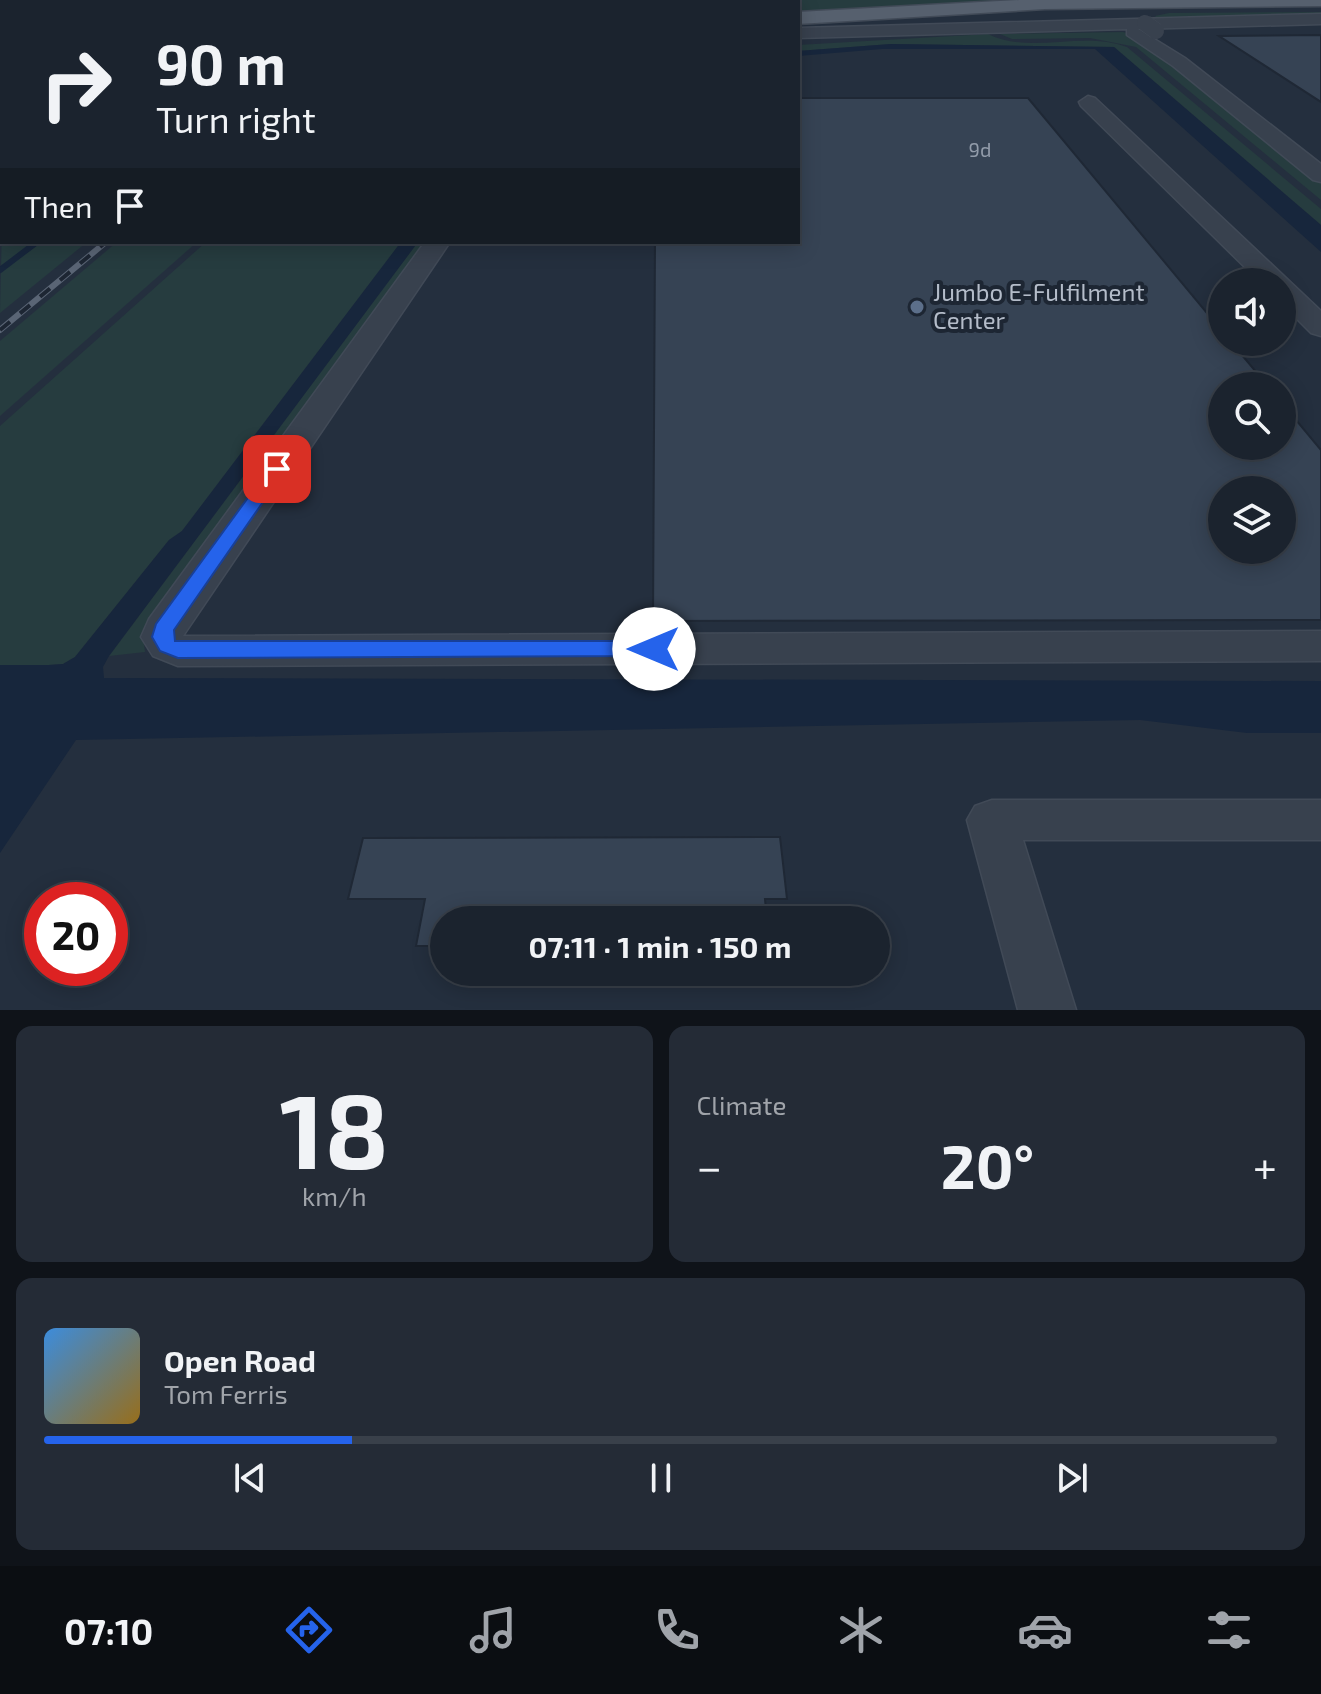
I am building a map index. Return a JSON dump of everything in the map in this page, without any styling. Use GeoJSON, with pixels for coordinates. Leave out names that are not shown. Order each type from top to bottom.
{"type":"FeatureCollection","features":[{"type":"Feature","properties":{"kind":"main road"},"geometry":{"type":"LineString","coordinates":[[800,18],[1321,1]]}},
{"type":"Feature","properties":{"kind":"main road"},"geometry":{"type":"LineString","coordinates":[[800,26],[1107,6],[1138,24],[1321,9]]}},
{"type":"Feature","properties":{"kind":"street"},"geometry":{"type":"LineString","coordinates":[[800,33],[1321,19]]}},
{"type":"Feature","properties":{"kind":"street"},"geometry":{"type":"LineString","coordinates":[[1138,24],[1321,160]]}},
{"type":"Feature","properties":{"kind":"street"},"geometry":{"type":"LineString","coordinates":[[1138,24],[1179,62],[1321,175]]}},
{"type":"Feature","properties":{"kind":"street"},"geometry":{"type":"LineString","coordinates":[[1234,32],[1321,26]]}},
{"type":"Feature","properties":{"kind":"street"},"geometry":{"type":"LineString","coordinates":[[1088,102],[1260,268]]}},
{"type":"Feature","properties":{"kind":"street"},"geometry":{"type":"LineString","coordinates":[[437,244],[172,616],[162,637],[168,646],[178,651],[1321,646]]}},
{"type":"Feature","properties":{"kind":"street"},"geometry":{"type":"LineString","coordinates":[[1296,303],[1321,327]]}},
{"type":"Feature","properties":{"kind":"street"},"geometry":{"type":"LineString","coordinates":[[1047,1010],[992,820],[1321,820]]}},
{"type":"Feature","properties":{"kind":"green space"},"geometry":{"type":"Polygon","coordinates":[[[800,0],[1091,0],[800,14],[800,0]]]}},
{"type":"Feature","properties":{"kind":"green space"},"geometry":{"type":"Polygon","coordinates":[[[1321,12],[1321,17],[1160,22],[1155,16],[1169,13],[1321,12]]]}},
{"type":"Feature","properties":{"kind":"green space"},"geometry":{"type":"Polygon","coordinates":[[[1123,32],[1135,36],[1321,180],[1321,200],[1136,47],[1090,38],[1012,39],[1000,34],[1123,32]]]}},
{"type":"Feature","properties":{"kind":"green space"},"geometry":{"type":"Polygon","coordinates":[[[988,34],[1021,42],[1092,41],[1127,47],[1321,209],[1321,225],[1114,47],[891,44],[800,51],[800,45],[988,34]]]}},
{"type":"Feature","properties":{"kind":"green space"},"geometry":{"type":"Polygon","coordinates":[[[2,244],[85,244],[0,313],[2,244]]]}},
{"type":"Feature","properties":{"kind":"green space"},"geometry":{"type":"Polygon","coordinates":[[[115,244],[195,244],[0,416],[0,341],[115,244]]]}},
{"type":"Feature","properties":{"kind":"green space"},"geometry":{"type":"Polygon","coordinates":[[[204,244],[399,244],[182,531],[169,540],[75,657],[63,664],[0,665],[0,426],[204,244]]]}},
{"type":"Feature","properties":{"kind":"green space"},"geometry":{"type":"Polygon","coordinates":[[[417,244],[427,244],[143,637],[145,652],[109,656],[417,244]]]}},
{"type":"Feature","properties":{"kind":"water"},"geometry":{"type":"Polygon","coordinates":[[[891,44],[1114,47],[1321,225],[1321,252],[1095,49],[882,49],[800,56],[800,51],[891,44]]]}},
{"type":"Feature","properties":{"kind":"water"},"geometry":{"type":"Polygon","coordinates":[[[399,244],[417,244],[109,656],[103,667],[104,678],[1321,681],[1321,733],[1247,733],[1140,720],[76,740],[0,853],[0,665],[63,664],[75,657],[169,540],[182,531],[399,244]]]}},
{"type":"Feature","properties":{"kind":"building"},"geometry":{"type":"Polygon","coordinates":[[[1321,35],[1321,102],[1219,36],[1321,35]]]}},
{"type":"Feature","properties":{"kind":"building"},"geometry":{"type":"Polygon","coordinates":[[[800,98],[1028,98],[1208,314],[1208,356],[1243,356],[1256,372],[1208,372],[1208,460],[1296,460],[1296,420],[1321,450],[1321,620],[653,621],[655,244],[800,244],[800,98]]]}},
{"type":"Feature","properties":{"kind":"building"},"geometry":{"type":"Polygon","coordinates":[[[780,837],[787,899],[765,899],[766,906],[430,906],[430,946],[416,946],[425,899],[348,899],[363,838],[780,837]]]}},
{"type":"Feature","properties":{"kind":"waterway"},"geometry":{"type":"LineString","coordinates":[[0,270],[34,244]]}},
{"type":"Feature","properties":{"kind":"railway"},"geometry":{"type":"LineString","coordinates":[[0,330],[104,244]]}},
{"type":"Feature","properties":{"kind":"place","name":"Jumbo E-Fulfilment Center"},"geometry":{"type":"Point","coordinates":[917,307]}},
{"type":"Feature","properties":{"kind":"route"},"geometry":{"type":"LineString","coordinates":[[277,469],[164,629],[162,637],[168,646],[178,651],[654,649]]}}]}
